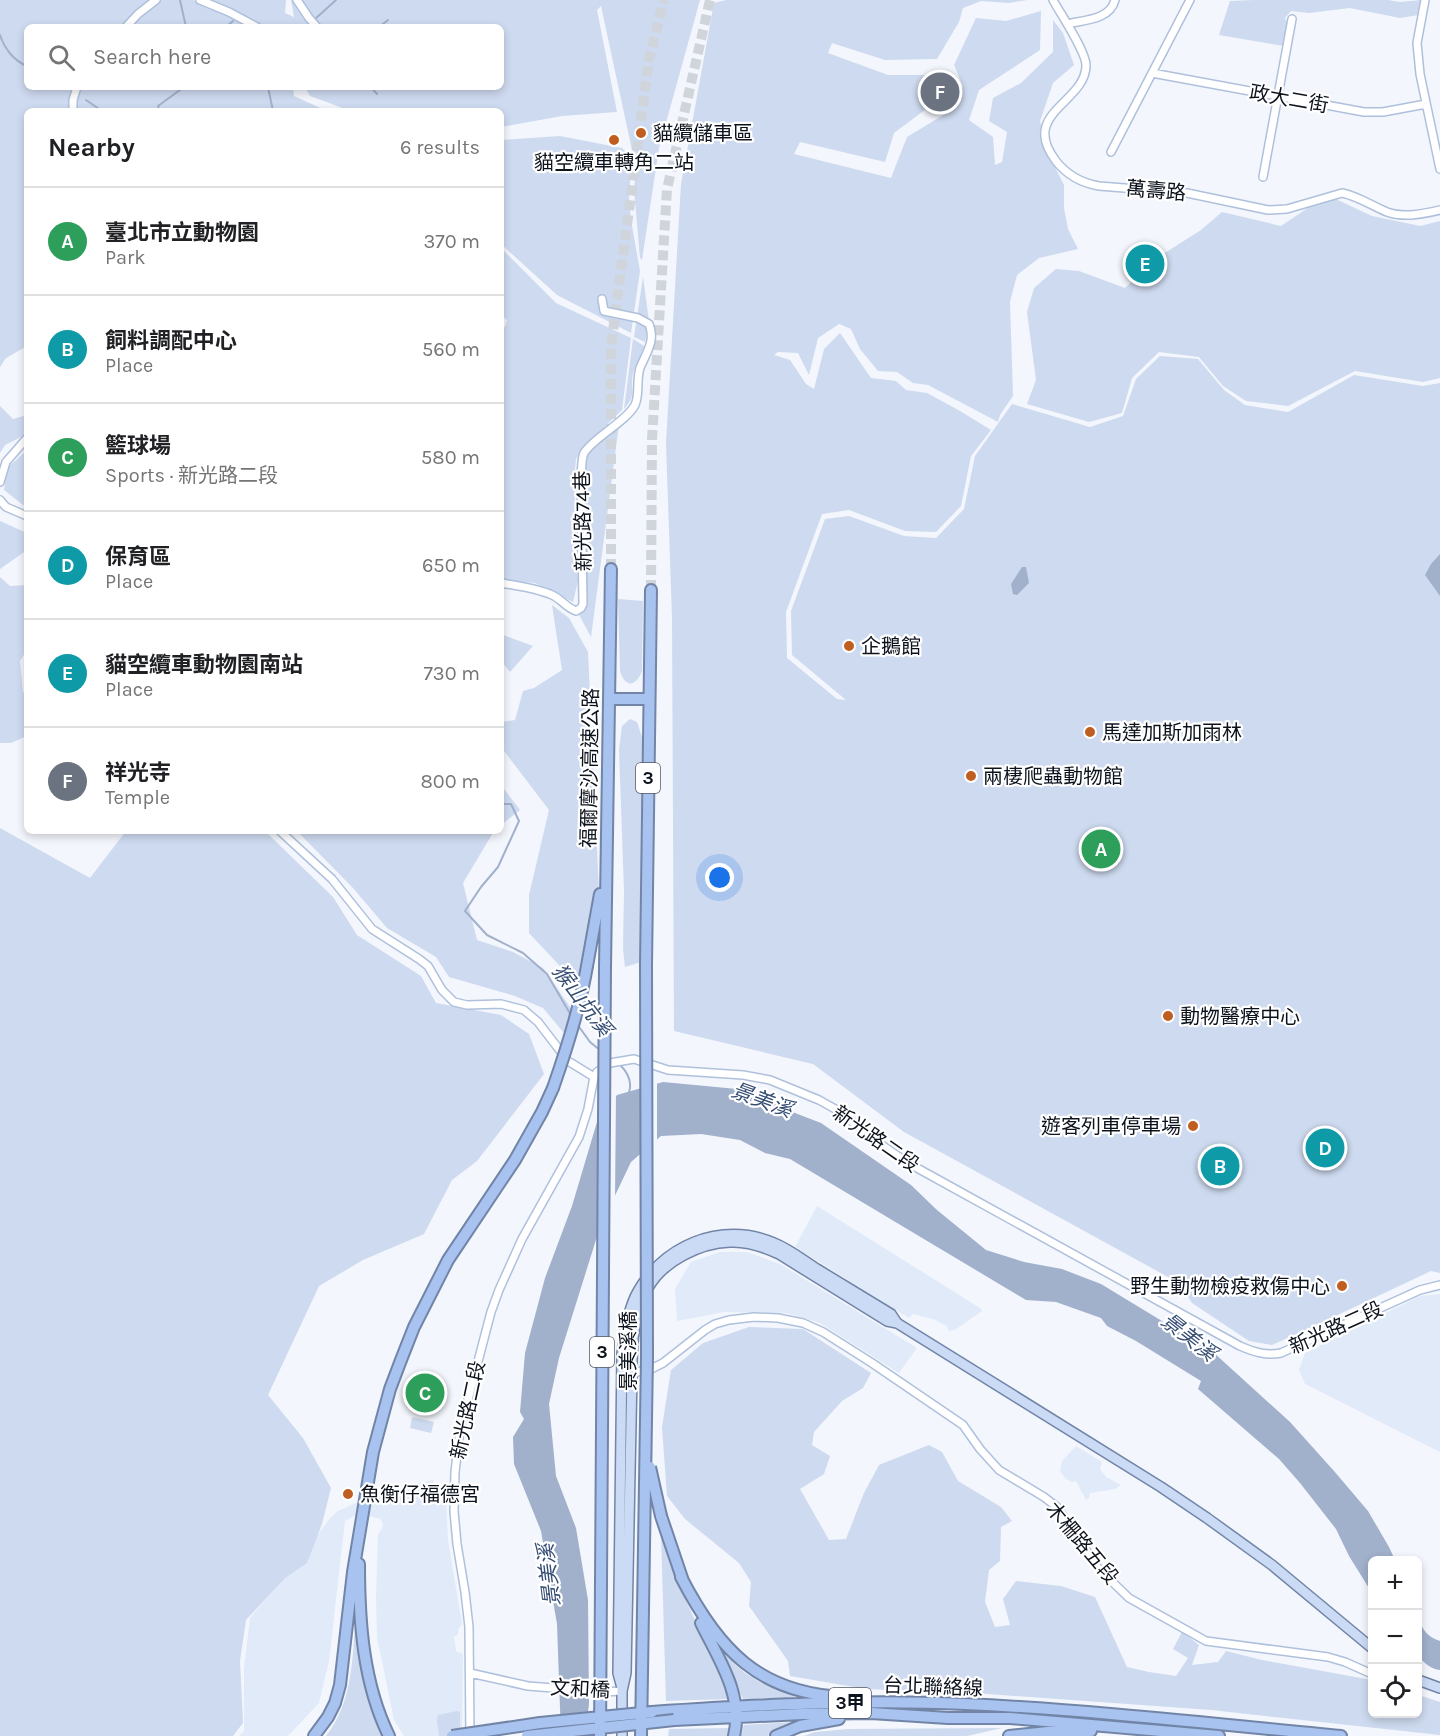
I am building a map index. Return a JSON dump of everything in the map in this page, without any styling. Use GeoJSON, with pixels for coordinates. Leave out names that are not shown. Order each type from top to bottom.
{"type":"FeatureCollection","features":[{"type":"Feature","properties":{"kind":"highway","name":"福爾摩沙高速公路"},"geometry":{"type":"LineString","coordinates":[[605,967],[611,569]]}},
{"type":"Feature","properties":{"kind":"highway","name":"3"},"geometry":{"type":"LineString","coordinates":[[649,699],[651,590]]}},
{"type":"Feature","properties":{"kind":"highway"},"geometry":{"type":"LineString","coordinates":[[610,699],[649,699]]}},
{"type":"Feature","properties":{"kind":"highway","name":"景美溪橋"},"geometry":{"type":"LineString","coordinates":[[641,1736],[647,1356],[646,966],[649,699]]}},
{"type":"Feature","properties":{"kind":"highway"},"geometry":{"type":"LineString","coordinates":[[314,1736],[328,1717],[340,1685],[353,1572],[373,1452],[390,1389],[414,1327],[448,1260],[515,1160],[553,1088],[580,1002],[606,864]]}},
{"type":"Feature","properties":{"kind":"highway","name":"景美溪橋"},"geometry":{"type":"LineString","coordinates":[[600,1736],[605,967]]}},
{"type":"Feature","properties":{"kind":"highway"},"geometry":{"type":"LineString","coordinates":[[647,1356],[649,1459],[661,1516],[681,1577],[730,1682],[736,1711],[734,1736]]}},
{"type":"Feature","properties":{"kind":"highway"},"geometry":{"type":"LineString","coordinates":[[361,1527],[359,1571],[364,1649],[368,1676],[389,1736]]}},
{"type":"Feature","properties":{"kind":"highway"},"geometry":{"type":"LineString","coordinates":[[681,1577],[710,1627],[723,1643],[755,1671],[780,1684],[804,1692],[830,1696],[937,1699],[964,1704]]}},
{"type":"Feature","properties":{"kind":"highway","name":"台北聯絡線"},"geometry":{"type":"LineString","coordinates":[[452,1736],[540,1723],[652,1712],[736,1711],[877,1703],[964,1704],[1140,1716],[1341,1736]]}},
{"type":"Feature","properties":{"kind":"highway","name":"台北聯絡線"},"geometry":{"type":"LineString","coordinates":[[527,1736],[736,1711],[1010,1718],[1219,1736]]}},
{"type":"Feature","properties":{"kind":"highway"},"geometry":{"type":"LineString","coordinates":[[776,1736],[800,1726],[838,1719],[948,1718]]}},
{"type":"Feature","properties":{"kind":"highway"},"geometry":{"type":"LineString","coordinates":[[1009,1736],[1048,1732],[1142,1730]]}},
{"type":"Feature","properties":{"kind":"main road"},"geometry":{"type":"LineString","coordinates":[[622,1736],[618,1691],[626,1673],[626,1373],[635,1326],[639,1308],[649,1286],[667,1267],[687,1253],[715,1244],[731,1242],[750,1244],[779,1254],[887,1321],[897,1323],[1161,1486],[1272,1565],[1368,1645]]}},
{"type":"Feature","properties":{"kind":"main road"},"geometry":{"type":"LineString","coordinates":[[1422,1682],[1440,1688]]}},
{"type":"Feature","properties":{"kind":"street"},"geometry":{"type":"LineString","coordinates":[[129,24],[156,0]]}},
{"type":"Feature","properties":{"kind":"street"},"geometry":{"type":"LineString","coordinates":[[200,0],[251,24]]}},
{"type":"Feature","properties":{"kind":"street"},"geometry":{"type":"LineString","coordinates":[[297,0],[314,24]]}},
{"type":"Feature","properties":{"kind":"street","name":"萬壽路"},"geometry":{"type":"LineString","coordinates":[[1053,0],[1085,58],[1086,68],[1078,86],[1048,121],[1045,137],[1060,165],[1082,181],[1099,186],[1207,196],[1268,210],[1287,209],[1342,193],[1397,215],[1440,210]]}},
{"type":"Feature","properties":{"kind":"street"},"geometry":{"type":"LineString","coordinates":[[1066,24],[1104,15],[1112,8],[1115,0]]}},
{"type":"Feature","properties":{"kind":"street"},"geometry":{"type":"LineString","coordinates":[[1111,152],[1190,0]]}},
{"type":"Feature","properties":{"kind":"street"},"geometry":{"type":"LineString","coordinates":[[1425,0],[1417,43],[1419,74],[1440,169]]}},
{"type":"Feature","properties":{"kind":"street"},"geometry":{"type":"LineString","coordinates":[[1263,177],[1292,19]]}},
{"type":"Feature","properties":{"kind":"street","name":"政大二街"},"geometry":{"type":"LineString","coordinates":[[1152,73],[1375,113],[1426,104]]}},
{"type":"Feature","properties":{"kind":"street"},"geometry":{"type":"LineString","coordinates":[[73,108],[76,90]]}},
{"type":"Feature","properties":{"kind":"street","name":"新光路74巷"},"geometry":{"type":"LineString","coordinates":[[504,584],[550,594],[576,611],[583,604],[582,458],[588,449],[636,403],[638,374],[650,350],[651,338],[649,324],[638,318],[604,311],[602,299]]}},
{"type":"Feature","properties":{"kind":"street"},"geometry":{"type":"LineString","coordinates":[[0,482],[6,462],[24,441]]}},
{"type":"Feature","properties":{"kind":"street"},"geometry":{"type":"LineString","coordinates":[[0,500],[6,507],[24,515]]}},
{"type":"Feature","properties":{"kind":"street"},"geometry":{"type":"LineString","coordinates":[[283,834],[332,879],[372,929],[428,966],[442,990],[454,1002],[467,1005],[501,1004],[524,1010],[538,1022],[568,1061],[595,1074]]}},
{"type":"Feature","properties":{"kind":"street","name":"新光路二段"},"geometry":{"type":"LineString","coordinates":[[470,1736],[469,1627],[454,1511],[455,1472],[463,1415],[499,1290],[522,1239],[579,1137],[588,1109],[595,1074],[610,1063],[634,1059],[668,1070],[743,1075],[770,1080],[819,1100],[842,1114],[908,1163],[1253,1352],[1272,1355],[1281,1353],[1420,1290],[1440,1285]]}},
{"type":"Feature","properties":{"kind":"street","name":"木柵路五段"},"geometry":{"type":"LineString","coordinates":[[626,1373],[651,1369],[663,1363],[705,1330],[729,1320],[753,1317],[778,1318],[803,1323],[823,1332],[872,1363],[963,1425],[999,1470],[1057,1507],[1098,1568],[1130,1598],[1206,1641],[1328,1657],[1368,1672]]}},
{"type":"Feature","properties":{"kind":"street","name":"文和橋"},"geometry":{"type":"LineString","coordinates":[[471,1673],[512,1683],[618,1691]]}},
{"type":"Feature","properties":{"kind":"shaded area"},"geometry":{"type":"Polygon","coordinates":[[[0,0],[193,0],[248,21],[250,24],[24,24],[24,90],[74,90],[75,96],[77,90],[293,90],[294,96],[320,108],[24,108],[24,348],[6,358],[0,367],[0,0]]]}},
{"type":"Feature","properties":{"kind":"shaded area"},"geometry":{"type":"Polygon","coordinates":[[[209,0],[286,0],[285,13],[294,17],[291,0],[700,0],[659,148],[642,260],[634,190],[637,155],[632,150],[601,6],[597,10],[617,112],[562,116],[504,126],[504,108],[343,108],[310,96],[307,90],[504,90],[504,24],[258,24],[209,0]]]}},
{"type":"Feature","properties":{"kind":"shaded area"},"geometry":{"type":"Polygon","coordinates":[[[726,0],[1027,0],[1009,3],[981,1],[963,8],[959,22],[937,59],[885,60],[832,43],[828,53],[888,75],[941,75],[946,85],[942,97],[894,133],[885,162],[800,142],[794,154],[891,178],[907,137],[950,111],[963,86],[954,65],[976,18],[1006,21],[1041,11],[1040,50],[979,90],[969,120],[993,137],[995,165],[1002,162],[1007,132],[989,121],[993,98],[1021,83],[1053,52],[1053,20],[1063,33],[1074,65],[1053,83],[1040,121],[1049,155],[1064,185],[1064,208],[1068,229],[1078,249],[1039,258],[1017,275],[1010,302],[1013,396],[998,422],[928,385],[913,383],[897,372],[878,371],[860,349],[851,329],[839,324],[818,338],[809,375],[798,353],[778,352],[774,355],[790,360],[806,384],[814,389],[824,349],[840,333],[871,378],[896,381],[906,390],[927,393],[991,430],[971,456],[961,506],[936,532],[905,531],[849,510],[822,514],[786,612],[787,658],[837,699],[846,700],[792,655],[791,611],[825,519],[849,516],[904,536],[936,538],[964,509],[975,456],[1012,404],[1090,427],[1123,416],[1136,379],[1160,356],[1198,359],[1224,390],[1245,405],[1288,412],[1354,375],[1423,386],[1440,383],[1440,1273],[1431,1271],[1272,1345],[1249,1341],[1192,1303],[1179,1283],[904,1132],[813,1064],[674,1031],[672,618],[666,443],[681,184],[714,3],[726,0]]]}},
{"type":"Feature","properties":{"kind":"shaded area"},"geometry":{"type":"Polygon","coordinates":[[[1388,0],[1400,2],[1421,0],[1419,15],[1400,18],[1350,8],[1309,13],[1291,11],[1285,18],[1288,25],[1284,46],[1219,35],[1230,1],[1388,0]]]}},
{"type":"Feature","properties":{"kind":"shaded area"},"geometry":{"type":"Polygon","coordinates":[[[560,136],[622,148],[632,158],[629,197],[640,271],[631,333],[557,295],[504,247],[504,140],[560,136]]]}},
{"type":"Feature","properties":{"kind":"shaded area"},"geometry":{"type":"Polygon","coordinates":[[[1327,195],[1372,216],[1420,226],[1440,221],[1440,378],[1423,382],[1355,371],[1288,406],[1246,401],[1223,386],[1199,357],[1159,352],[1132,378],[1122,413],[1089,422],[1027,404],[1036,380],[1027,312],[1034,288],[1056,269],[1079,271],[1125,288],[1160,256],[1201,230],[1222,212],[1281,226],[1327,195]]]}},
{"type":"Feature","properties":{"kind":"shaded area"},"geometry":{"type":"Polygon","coordinates":[[[504,251],[556,303],[631,338],[622,410],[582,449],[576,459],[574,479],[578,581],[573,602],[535,583],[504,580],[504,327],[507,320],[504,318],[504,251]]]}},
{"type":"Feature","properties":{"kind":"shaded area"},"geometry":{"type":"Polygon","coordinates":[[[643,277],[649,321],[645,342],[634,337],[643,277]]]}},
{"type":"Feature","properties":{"kind":"shaded area"},"geometry":{"type":"Polygon","coordinates":[[[633,339],[644,346],[633,373],[632,396],[624,409],[633,339]]]}},
{"type":"Feature","properties":{"kind":"shaded area"},"geometry":{"type":"Polygon","coordinates":[[[0,406],[13,419],[24,416],[24,436],[5,445],[0,453],[0,406]]]}},
{"type":"Feature","properties":{"kind":"shaded area"},"geometry":{"type":"Polygon","coordinates":[[[620,417],[591,637],[577,611],[584,586],[581,460],[620,417]]]}},
{"type":"Feature","properties":{"kind":"shaded area"},"geometry":{"type":"Polygon","coordinates":[[[24,453],[24,506],[4,490],[7,468],[24,453]]]}},
{"type":"Feature","properties":{"kind":"shaded area"},"geometry":{"type":"Polygon","coordinates":[[[0,521],[24,532],[24,552],[0,569],[0,521]]]}},
{"type":"Feature","properties":{"kind":"shaded area"},"geometry":{"type":"Polygon","coordinates":[[[0,577],[10,586],[24,585],[24,655],[20,661],[24,693],[24,737],[11,743],[0,743],[0,577]]]}},
{"type":"Feature","properties":{"kind":"shaded area"},"geometry":{"type":"Polygon","coordinates":[[[618,599],[643,601],[642,671],[634,683],[628,683],[620,671],[618,599]]]}},
{"type":"Feature","properties":{"kind":"shaded area"},"geometry":{"type":"Polygon","coordinates":[[[552,605],[569,618],[588,652],[599,892],[586,994],[529,933],[529,895],[549,810],[504,751],[504,722],[515,720],[523,691],[534,688],[562,670],[552,605]]]}},
{"type":"Feature","properties":{"kind":"shaded area"},"geometry":{"type":"Polygon","coordinates":[[[504,635],[533,646],[510,672],[504,665],[504,635]]]}},
{"type":"Feature","properties":{"kind":"shaded area"},"geometry":{"type":"Polygon","coordinates":[[[630,719],[637,722],[642,737],[643,752],[641,962],[625,967],[619,750],[622,726],[630,719]]]}},
{"type":"Feature","properties":{"kind":"shaded area"},"geometry":{"type":"Polygon","coordinates":[[[504,789],[520,810],[504,823],[504,789]]]}},
{"type":"Feature","properties":{"kind":"shaded area"},"geometry":{"type":"Polygon","coordinates":[[[0,828],[90,878],[124,834],[268,834],[333,897],[357,935],[421,976],[436,1003],[501,1015],[529,1034],[544,1074],[477,1161],[452,1180],[424,1234],[363,1260],[319,1286],[268,1395],[303,1438],[331,1488],[322,1524],[307,1563],[285,1578],[246,1620],[240,1661],[243,1723],[233,1736],[0,1736],[0,828]]]}},
{"type":"Feature","properties":{"kind":"shaded area"},"geometry":{"type":"Polygon","coordinates":[[[300,834],[492,834],[463,883],[477,940],[513,952],[543,968],[579,1020],[570,1040],[543,1008],[515,996],[449,977],[436,957],[387,928],[353,888],[300,834]]]}},
{"type":"Feature","properties":{"kind":"shaded area"},"geometry":{"type":"Polygon","coordinates":[[[817,1206],[982,1311],[955,1330],[949,1331],[947,1326],[933,1319],[913,1314],[909,1318],[795,1247],[817,1206]]]}},
{"type":"Feature","properties":{"kind":"shaded area"},"geometry":{"type":"Polygon","coordinates":[[[720,1252],[747,1252],[780,1264],[917,1348],[899,1373],[820,1323],[787,1313],[724,1312],[677,1321],[675,1289],[691,1262],[720,1252]]]}},
{"type":"Feature","properties":{"kind":"shaded area"},"geometry":{"type":"Polygon","coordinates":[[[1440,1294],[1440,1452],[1305,1384],[1299,1370],[1305,1353],[1420,1296],[1440,1294]]]}},
{"type":"Feature","properties":{"kind":"shaded area"},"geometry":{"type":"Polygon","coordinates":[[[749,1327],[803,1329],[871,1373],[863,1388],[842,1401],[814,1432],[812,1445],[830,1456],[824,1474],[800,1489],[829,1540],[846,1539],[864,1493],[879,1465],[929,1445],[942,1452],[958,1481],[1001,1507],[1012,1521],[1001,1527],[1000,1561],[989,1570],[985,1602],[995,1627],[1010,1625],[1003,1599],[1016,1581],[1061,1586],[1095,1597],[1127,1667],[1176,1676],[1188,1658],[1173,1649],[1182,1632],[1199,1645],[1192,1665],[1218,1662],[1226,1651],[1368,1679],[1368,1718],[1422,1718],[1422,1696],[1440,1702],[1440,1735],[1211,1710],[973,1693],[866,1689],[790,1676],[788,1661],[749,1606],[751,1582],[739,1563],[685,1519],[667,1496],[662,1427],[671,1370],[703,1343],[749,1327]]]}},
{"type":"Feature","properties":{"kind":"shaded area"},"geometry":{"type":"Polygon","coordinates":[[[420,1380],[435,1383],[430,1406],[415,1403],[420,1380]]]}},
{"type":"Feature","properties":{"kind":"shaded area"},"geometry":{"type":"Polygon","coordinates":[[[412,1417],[434,1422],[431,1433],[410,1428],[412,1417]]]}},
{"type":"Feature","properties":{"kind":"shaded area"},"geometry":{"type":"Polygon","coordinates":[[[1076,1446],[1102,1462],[1100,1469],[1106,1477],[1121,1485],[1115,1489],[1090,1493],[1086,1500],[1076,1481],[1066,1479],[1060,1471],[1062,1461],[1076,1446]]]}},
{"type":"Feature","properties":{"kind":"shaded area"},"geometry":{"type":"Polygon","coordinates":[[[433,1480],[437,1501],[446,1498],[448,1540],[462,1624],[458,1629],[458,1635],[454,1636],[456,1651],[463,1654],[462,1736],[404,1736],[394,1720],[377,1637],[378,1535],[383,1526],[381,1519],[354,1516],[345,1521],[329,1661],[319,1703],[288,1736],[239,1736],[244,1731],[244,1668],[250,1618],[338,1511],[386,1490],[433,1480]]]}},
{"type":"Feature","properties":{"kind":"shaded area"},"geometry":{"type":"Polygon","coordinates":[[[661,1535],[672,1570],[722,1679],[728,1699],[666,1701],[661,1535]]]}},
{"type":"Feature","properties":{"kind":"shaded area"},"geometry":{"type":"Polygon","coordinates":[[[356,1613],[384,1736],[326,1736],[342,1708],[347,1693],[356,1613]]]}},
{"type":"Feature","properties":{"kind":"shaded area"},"geometry":{"type":"Polygon","coordinates":[[[719,1646],[745,1673],[796,1697],[743,1699],[719,1646]]]}},
{"type":"Feature","properties":{"kind":"shaded area"},"geometry":{"type":"Polygon","coordinates":[[[460,1712],[460,1736],[439,1736],[438,1715],[460,1712]]]}},
{"type":"Feature","properties":{"kind":"shaded area"},"geometry":{"type":"Polygon","coordinates":[[[794,1722],[767,1736],[741,1736],[744,1725],[794,1722]]]}},
{"type":"Feature","properties":{"kind":"shaded area"},"geometry":{"type":"Polygon","coordinates":[[[731,1728],[730,1736],[668,1736],[669,1729],[731,1728]]]}},
{"type":"Feature","properties":{"kind":"shaded area"},"geometry":{"type":"Polygon","coordinates":[[[1002,1728],[967,1736],[804,1736],[815,1732],[848,1729],[1002,1728]]]}},
{"type":"Feature","properties":{"kind":"water"},"geometry":{"type":"Polygon","coordinates":[[[1440,554],[1440,596],[1425,575],[1440,554]]]}},
{"type":"Feature","properties":{"kind":"water"},"geometry":{"type":"Polygon","coordinates":[[[1022,567],[1026,567],[1029,583],[1017,595],[1013,594],[1011,584],[1022,567]]]}},
{"type":"Feature","properties":{"kind":"water","name":"景美溪"},"geometry":{"type":"Polygon","coordinates":[[[663,1082],[737,1089],[761,1095],[782,1108],[821,1123],[911,1185],[937,1210],[986,1250],[1024,1262],[1062,1269],[1101,1284],[1213,1352],[1290,1422],[1368,1511],[1393,1556],[1368,1556],[1368,1587],[1336,1529],[1279,1459],[1198,1389],[1201,1381],[1107,1326],[1101,1318],[1056,1302],[1026,1300],[790,1159],[765,1153],[740,1140],[701,1134],[661,1136],[631,1162],[600,1227],[559,1358],[549,1404],[556,1476],[576,1528],[588,1600],[589,1704],[585,1736],[561,1736],[557,1624],[541,1531],[514,1464],[513,1437],[524,1419],[520,1412],[525,1353],[545,1278],[572,1206],[597,1122],[617,1095],[663,1082]]]}},
{"type":"Feature","properties":{"kind":"water"},"geometry":{"type":"Polygon","coordinates":[[[1422,1626],[1432,1637],[1440,1641],[1440,1670],[1422,1660],[1422,1626]]]}},
{"type":"Feature","properties":{"kind":"pier"},"geometry":{"type":"Polygon","coordinates":[[[657,1080],[657,1143],[640,1158],[640,1085],[657,1080]]]}},
{"type":"Feature","properties":{"kind":"pier"},"geometry":{"type":"Polygon","coordinates":[[[616,1092],[615,1202],[603,1228],[600,1114],[616,1092]]]}},
{"type":"Feature","properties":{"kind":"waterway"},"geometry":{"type":"LineString","coordinates":[[180,0],[185,24]]}},
{"type":"Feature","properties":{"kind":"waterway"},"geometry":{"type":"LineString","coordinates":[[315,19],[336,0]]}},
{"type":"Feature","properties":{"kind":"waterway"},"geometry":{"type":"LineString","coordinates":[[383,24],[388,20]]}},
{"type":"Feature","properties":{"kind":"waterway"},"geometry":{"type":"LineString","coordinates":[[229,24],[233,21]]}},
{"type":"Feature","properties":{"kind":"waterway"},"geometry":{"type":"LineString","coordinates":[[0,35],[10,54],[24,64]]}},
{"type":"Feature","properties":{"kind":"waterway"},"geometry":{"type":"LineString","coordinates":[[159,108],[158,106],[180,90]]}},
{"type":"Feature","properties":{"kind":"waterway"},"geometry":{"type":"LineString","coordinates":[[269,90],[272,108]]}},
{"type":"Feature","properties":{"kind":"waterway"},"geometry":{"type":"LineString","coordinates":[[374,90],[377,94]]}},
{"type":"Feature","properties":{"kind":"waterway"},"geometry":{"type":"LineString","coordinates":[[86,100],[98,108]]}},
{"type":"Feature","properties":{"kind":"waterway","name":"猴山坑溪"},"geometry":{"type":"LineString","coordinates":[[504,804],[511,804],[519,821],[498,867],[465,911],[487,935],[523,953],[547,974],[572,1017]]}},
{"type":"Feature","properties":{"kind":"waterway","name":"猴山坑溪"},"geometry":{"type":"LineString","coordinates":[[577,1024],[590,1042],[601,1051]]}},
{"type":"Feature","properties":{"kind":"waterway","name":"猴山坑溪"},"geometry":{"type":"LineString","coordinates":[[618,1063],[628,1076],[629,1092]]}},
{"type":"Feature","properties":{"kind":"tunnel"},"geometry":{"type":"LineString","coordinates":[[611,569],[611,346],[649,59],[664,0]]}},
{"type":"Feature","properties":{"kind":"tunnel"},"geometry":{"type":"LineString","coordinates":[[651,590],[652,439],[667,189],[710,0]]}},
{"type":"Feature","properties":{"kind":"place","name":"祥光寺"},"geometry":{"type":"Point","coordinates":[940,92]}},
{"type":"Feature","properties":{"kind":"place","name":"貓纜儲車區"},"geometry":{"type":"Point","coordinates":[641,133]}},
{"type":"Feature","properties":{"kind":"place","name":"貓空纜車轉角二站"},"geometry":{"type":"Point","coordinates":[614,140]}},
{"type":"Feature","properties":{"kind":"place","name":"貓空纜車動物園南站"},"geometry":{"type":"Point","coordinates":[1145,264]}},
{"type":"Feature","properties":{"kind":"place","name":"企鵝館"},"geometry":{"type":"Point","coordinates":[849,646]}},
{"type":"Feature","properties":{"kind":"place","name":"馬達加斯加雨林"},"geometry":{"type":"Point","coordinates":[1090,732]}},
{"type":"Feature","properties":{"kind":"place","name":"兩棲爬蟲動物館"},"geometry":{"type":"Point","coordinates":[971,776]}},
{"type":"Feature","properties":{"kind":"place","name":"臺北市立動物園"},"geometry":{"type":"Point","coordinates":[1101,849]}},
{"type":"Feature","properties":{"kind":"place","name":"動物醫療中心"},"geometry":{"type":"Point","coordinates":[1168,1016]}},
{"type":"Feature","properties":{"kind":"place","name":"遊客列車停車場"},"geometry":{"type":"Point","coordinates":[1193,1126]}},
{"type":"Feature","properties":{"kind":"place","name":"保育區"},"geometry":{"type":"Point","coordinates":[1325,1148]}},
{"type":"Feature","properties":{"kind":"place","name":"飼料調配中心"},"geometry":{"type":"Point","coordinates":[1220,1166]}},
{"type":"Feature","properties":{"kind":"place","name":"野生動物檢疫救傷中心"},"geometry":{"type":"Point","coordinates":[1342,1286]}},
{"type":"Feature","properties":{"kind":"place","name":"籃球場"},"geometry":{"type":"Point","coordinates":[425,1393]}},
{"type":"Feature","properties":{"kind":"place","name":"魚衡仔福德宮"},"geometry":{"type":"Point","coordinates":[348,1494]}}]}
